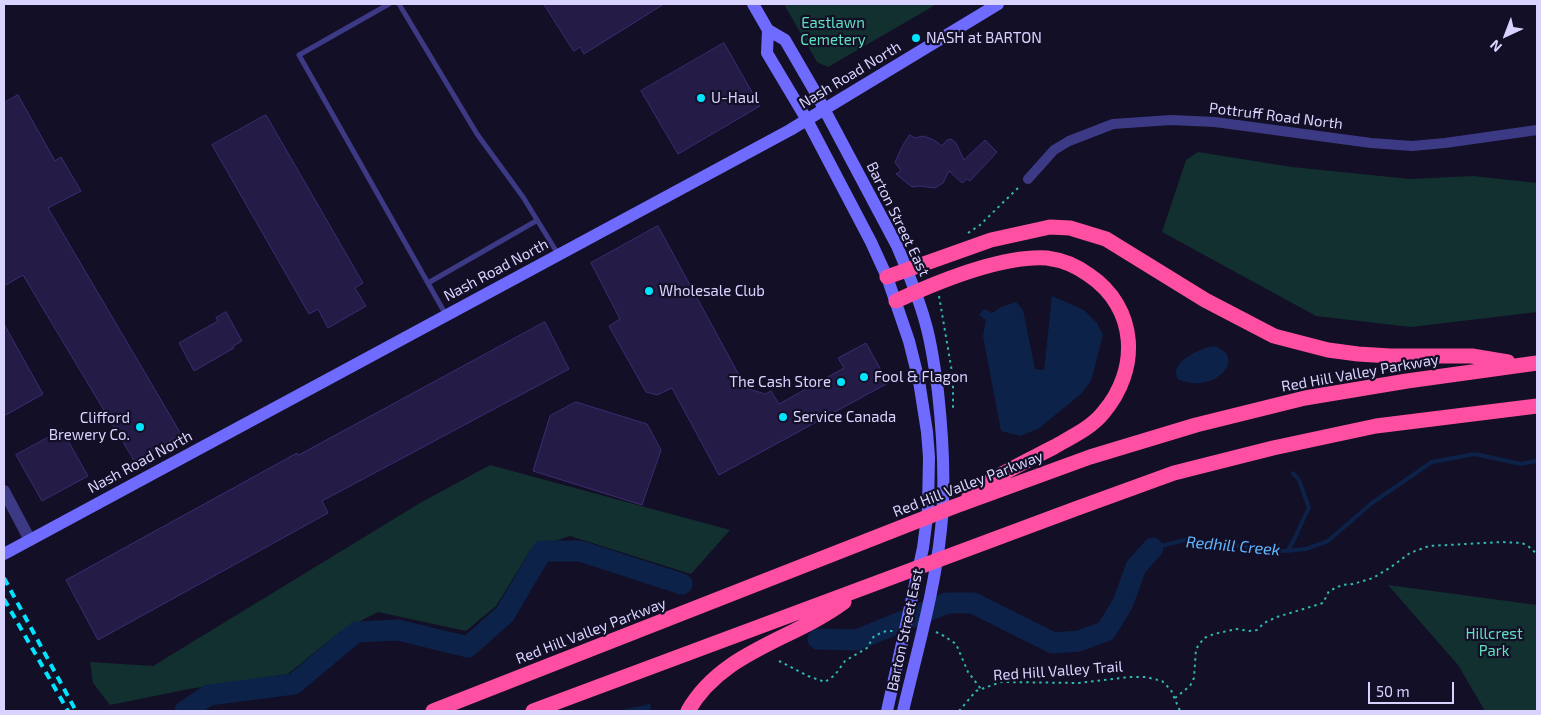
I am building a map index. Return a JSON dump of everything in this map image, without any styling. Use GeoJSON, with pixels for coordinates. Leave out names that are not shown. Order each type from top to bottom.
{"type":"FeatureCollection","features":[{"type":"Feature","properties":{"kind":"highway"},"geometry":{"type":"LineString","coordinates":[[887,277],[997,238],[1050,227],[1070,228],[1106,239],[1239,319],[1274,336],[1301,344],[1358,354],[1472,356],[1532,364]]}},
{"type":"Feature","properties":{"kind":"highway"},"geometry":{"type":"LineString","coordinates":[[896,301],[915,292],[976,270],[1031,258],[1049,258],[1082,270],[1108,291],[1119,307],[1127,330],[1130,348],[1126,371],[1118,392],[1099,417],[1074,436],[986,483],[953,507]]}},
{"type":"Feature","properties":{"kind":"highway","name":"Red Hill Valley Parkway"},"geometry":{"type":"LineString","coordinates":[[433,711],[953,507],[1090,457],[1196,425],[1296,400],[1532,364]]}},
{"type":"Feature","properties":{"kind":"highway"},"geometry":{"type":"LineString","coordinates":[[533,711],[1174,473],[1273,448],[1376,426],[1537,406]]}},
{"type":"Feature","properties":{"kind":"highway"},"geometry":{"type":"LineString","coordinates":[[688,711],[702,690],[730,666],[755,650],[833,611],[861,590]]}},
{"type":"Feature","properties":{"kind":"main road","name":"Barton Street East"},"geometry":{"type":"LineString","coordinates":[[753,4],[768,30],[785,40],[900,253],[928,334],[936,376],[944,449],[945,465],[941,528],[930,596],[903,711]]}},
{"type":"Feature","properties":{"kind":"main road","name":"Nash Road North"},"geometry":{"type":"LineString","coordinates":[[4,554],[807,120],[998,4]]}},
{"type":"Feature","properties":{"kind":"main road","name":"Barton Street East"},"geometry":{"type":"LineString","coordinates":[[768,30],[767,52],[807,120],[871,242],[887,277],[909,341],[919,381],[928,457],[928,509],[923,548],[887,711]]}},
{"type":"Feature","properties":{"kind":"street","name":"Pottruff Road North"},"geometry":{"type":"LineString","coordinates":[[1028,179],[1054,150],[1069,141],[1113,124],[1171,120],[1215,122],[1371,143],[1412,146],[1537,130]]}},
{"type":"Feature","properties":{"kind":"street"},"geometry":{"type":"LineString","coordinates":[[4,492],[30,540]]}},
{"type":"Feature","properties":{"kind":"lane"},"geometry":{"type":"LineString","coordinates":[[389,4],[299,55],[446,315]]}},
{"type":"Feature","properties":{"kind":"lane"},"geometry":{"type":"LineString","coordinates":[[399,4],[477,134],[523,197],[558,255]]}},
{"type":"Feature","properties":{"kind":"lane"},"geometry":{"type":"LineString","coordinates":[[428,283],[536,221]]}},
{"type":"Feature","properties":{"kind":"path"},"geometry":{"type":"LineString","coordinates":[[965,236],[980,226],[1028,179]]}},
{"type":"Feature","properties":{"kind":"path"},"geometry":{"type":"LineString","coordinates":[[900,253],[927,249]]}},
{"type":"Feature","properties":{"kind":"path"},"geometry":{"type":"LineString","coordinates":[[1180,711],[1175,698],[1190,686],[1194,678],[1196,649],[1204,638],[1236,629],[1257,630],[1264,623],[1277,617],[1323,603],[1329,591],[1342,585],[1373,578],[1410,553],[1429,546],[1502,542],[1522,543],[1537,554]]}},
{"type":"Feature","properties":{"kind":"path","name":"Red Hill Valley Trail"},"geometry":{"type":"LineString","coordinates":[[959,711],[976,691],[1001,682],[1079,683],[1146,677],[1162,681],[1171,690],[1175,698]]}},
{"type":"Feature","properties":{"kind":"green space","name":"Eastlawn Cemetery"},"geometry":{"type":"Polygon","coordinates":[[[784,4],[937,4],[828,67],[817,62],[784,4]]]}},
{"type":"Feature","properties":{"kind":"green space"},"geometry":{"type":"Polygon","coordinates":[[[1198,152],[1292,167],[1410,179],[1473,176],[1537,183],[1537,312],[1411,327],[1316,316],[1162,232],[1186,160],[1198,152]]]}},
{"type":"Feature","properties":{"kind":"green space"},"geometry":{"type":"Polygon","coordinates":[[[490,465],[730,530],[691,574],[570,536],[531,549],[496,606],[466,631],[378,612],[341,631],[288,674],[189,689],[110,705],[93,683],[90,662],[153,666],[420,503],[490,465]]]}},
{"type":"Feature","properties":{"kind":"green space","name":"Hillcrest Park"},"geometry":{"type":"Polygon","coordinates":[[[1388,585],[1537,605],[1537,711],[1485,711],[1458,665],[1388,585]]]}},
{"type":"Feature","properties":{"kind":"water"},"geometry":{"type":"Polygon","coordinates":[[[1052,296],[1084,310],[1097,323],[1103,335],[1091,381],[1081,394],[1038,429],[1020,436],[1001,431],[983,336],[986,320],[979,315],[984,309],[992,313],[1001,307],[1016,302],[1023,310],[1035,369],[1044,370],[1052,296]]]}},
{"type":"Feature","properties":{"kind":"water"},"geometry":{"type":"Polygon","coordinates":[[[1214,346],[1224,352],[1228,359],[1227,366],[1222,373],[1214,379],[1203,383],[1191,383],[1178,379],[1176,373],[1178,367],[1187,357],[1214,346]]]}},
{"type":"Feature","properties":{"kind":"water"},"geometry":{"type":"Polygon","coordinates":[[[650,703],[651,711],[622,711],[643,706],[650,703]]]}},
{"type":"Feature","properties":{"kind":"building"},"geometry":{"type":"Polygon","coordinates":[[[544,4],[664,4],[584,54],[580,47],[574,51],[544,4]]]}},
{"type":"Feature","properties":{"kind":"building","name":"U-Haul"},"geometry":{"type":"Polygon","coordinates":[[[724,43],[760,106],[678,154],[641,91],[724,43]]]}},
{"type":"Feature","properties":{"kind":"building"},"geometry":{"type":"Polygon","coordinates":[[[18,95],[55,161],[61,157],[81,191],[48,208],[181,434],[135,462],[23,275],[4,286],[4,103],[18,95]]]}},
{"type":"Feature","properties":{"kind":"building"},"geometry":{"type":"Polygon","coordinates":[[[266,115],[363,283],[355,288],[366,306],[328,328],[318,309],[309,314],[212,145],[266,115]]]}},
{"type":"Feature","properties":{"kind":"building"},"geometry":{"type":"Polygon","coordinates":[[[910,135],[915,138],[923,136],[934,140],[942,146],[947,140],[951,139],[956,143],[964,160],[985,140],[997,152],[970,181],[967,179],[962,183],[949,171],[943,183],[935,188],[912,187],[896,174],[901,171],[895,162],[910,135]]]}},
{"type":"Feature","properties":{"kind":"building"},"geometry":{"type":"Polygon","coordinates":[[[658,226],[746,388],[765,394],[771,391],[779,404],[844,368],[838,358],[866,343],[888,383],[719,475],[672,388],[657,395],[646,392],[609,326],[620,319],[591,263],[658,226]]]}},
{"type":"Feature","properties":{"kind":"building"},"geometry":{"type":"Polygon","coordinates":[[[226,312],[242,341],[233,346],[234,348],[194,371],[179,343],[218,321],[216,318],[226,312]]]}},
{"type":"Feature","properties":{"kind":"building"},"geometry":{"type":"Polygon","coordinates":[[[545,322],[569,369],[322,501],[328,513],[98,640],[66,580],[297,453],[298,455],[545,322]]]}},
{"type":"Feature","properties":{"kind":"building"},"geometry":{"type":"Polygon","coordinates":[[[4,324],[43,394],[4,416],[4,324]]]}},
{"type":"Feature","properties":{"kind":"building"},"geometry":{"type":"Polygon","coordinates":[[[576,402],[647,424],[661,450],[642,505],[533,471],[550,416],[576,402]]]}},
{"type":"Feature","properties":{"kind":"building"},"geometry":{"type":"Polygon","coordinates":[[[62,430],[88,476],[42,501],[16,455],[62,430]]]}},
{"type":"Feature","properties":{"kind":"waterway","name":"Redhill Creek"},"geometry":{"type":"LineString","coordinates":[[1153,548],[1185,540],[1285,551],[1306,549],[1328,541],[1372,503],[1432,462],[1475,454],[1521,464],[1537,461]]}},
{"type":"Feature","properties":{"kind":"waterway"},"geometry":{"type":"LineString","coordinates":[[1288,550],[1309,508],[1299,480],[1293,473]]}},
{"type":"Feature","properties":{"kind":"waterway","name":"Redhill Creek"},"geometry":{"type":"LineString","coordinates":[[818,639],[857,640],[947,603],[973,603],[1053,643],[1079,641],[1106,631],[1123,603],[1136,567],[1153,548]]}},
{"type":"Feature","properties":{"kind":"waterway","name":"Redhill Creek"},"geometry":{"type":"LineString","coordinates":[[185,711],[209,695],[294,684],[356,632],[398,630],[468,647],[505,614],[542,551],[580,551],[682,584]]}},
{"type":"Feature","properties":{"kind":"railway"},"geometry":{"type":"LineString","coordinates":[[4,578],[76,711]]}},
{"type":"Feature","properties":{"kind":"railway"},"geometry":{"type":"LineString","coordinates":[[4,599],[68,711]]}},
{"type":"Feature","properties":{"kind":"place","name":"NASH at BARTON"},"geometry":{"type":"Point","coordinates":[916,38]}},
{"type":"Feature","properties":{"kind":"place","name":"U-Haul"},"geometry":{"type":"Point","coordinates":[701,98]}},
{"type":"Feature","properties":{"kind":"place","name":"Wholesale Club"},"geometry":{"type":"Point","coordinates":[649,291]}},
{"type":"Feature","properties":{"kind":"place","name":"Fool & Flagon"},"geometry":{"type":"Point","coordinates":[864,377]}},
{"type":"Feature","properties":{"kind":"place","name":"The Cash Store"},"geometry":{"type":"Point","coordinates":[841,382]}},
{"type":"Feature","properties":{"kind":"place","name":"Service Canada"},"geometry":{"type":"Point","coordinates":[783,417]}},
{"type":"Feature","properties":{"kind":"place","name":"Clifford Brewery Co."},"geometry":{"type":"Point","coordinates":[140,427]}}]}
